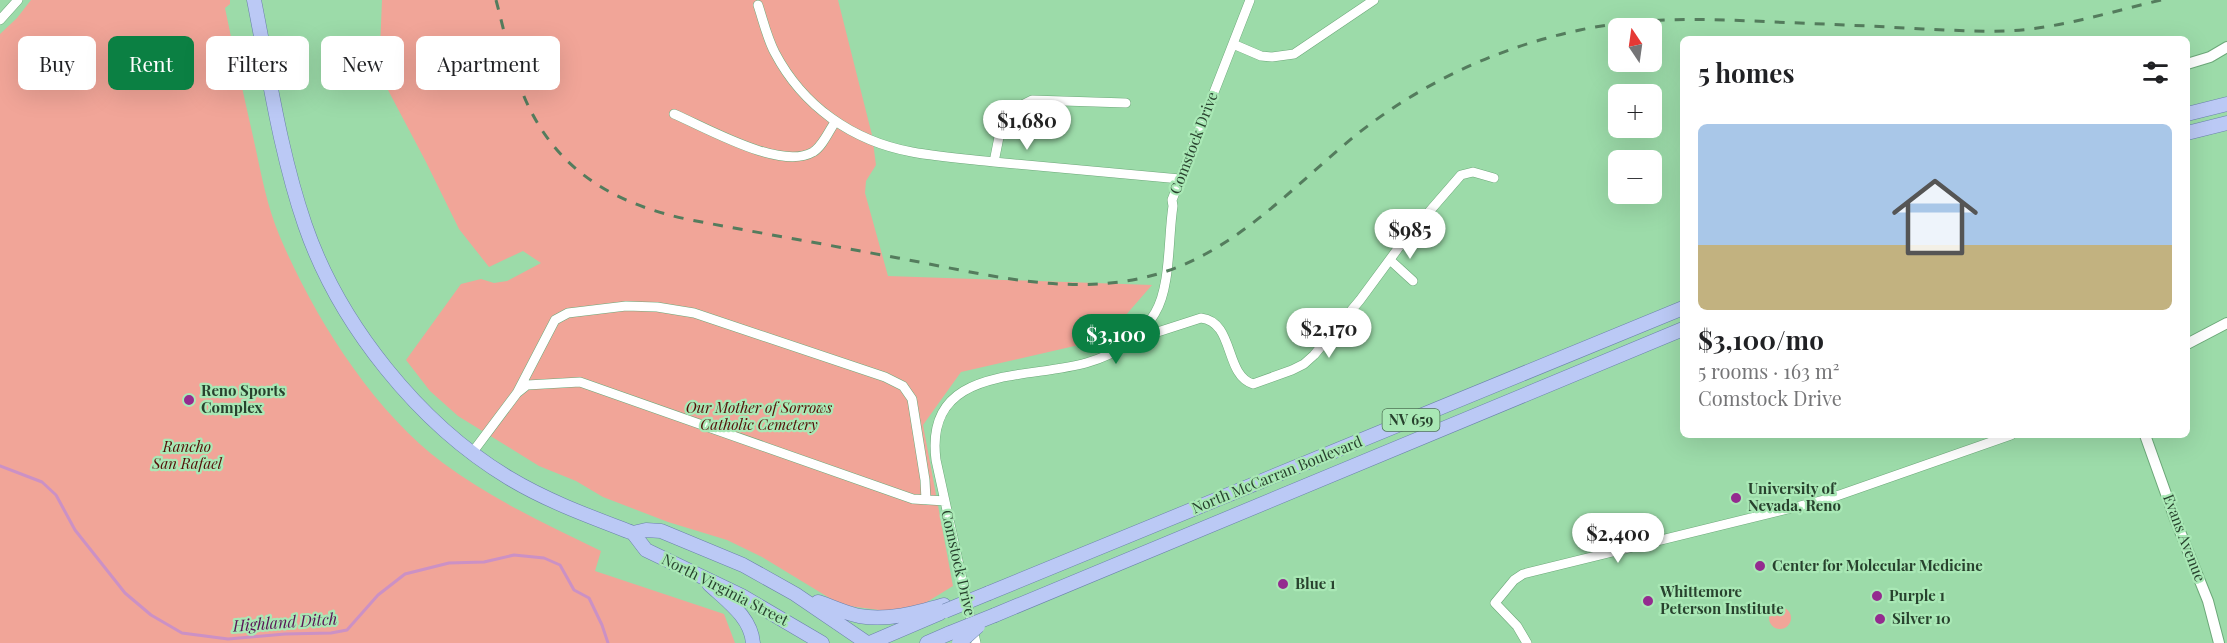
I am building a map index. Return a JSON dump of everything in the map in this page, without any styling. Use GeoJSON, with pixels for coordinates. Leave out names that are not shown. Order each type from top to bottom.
{"type":"FeatureCollection","features":[{"type":"Feature","properties":{"kind":"main road","name":"North Virginia Street"},"geometry":{"type":"LineString","coordinates":[[254,0],[288,169],[305,227],[324,269],[353,321],[390,373],[425,413],[472,453],[509,478],[530,490],[633,533],[646,550],[771,611],[822,643]]}},
{"type":"Feature","properties":{"kind":"main road"},"geometry":{"type":"LineString","coordinates":[[2190,113],[2227,104]]}},
{"type":"Feature","properties":{"kind":"main road"},"geometry":{"type":"LineString","coordinates":[[2190,132],[2227,123]]}},
{"type":"Feature","properties":{"kind":"main road","name":"North McCarran Boulevard"},"geometry":{"type":"LineString","coordinates":[[868,643],[944,608],[988,593],[1680,309]]}},
{"type":"Feature","properties":{"kind":"main road","name":"North McCarran Boulevard"},"geometry":{"type":"LineString","coordinates":[[927,643],[955,638],[995,615],[1680,330]]}},
{"type":"Feature","properties":{"kind":"main road","name":"North Virginia Street"},"geometry":{"type":"LineString","coordinates":[[633,533],[646,530],[661,531],[743,565],[795,594],[868,643]]}},
{"type":"Feature","properties":{"kind":"main road"},"geometry":{"type":"LineString","coordinates":[[699,575],[742,615],[749,625],[753,643]]}},
{"type":"Feature","properties":{"kind":"main road"},"geometry":{"type":"LineString","coordinates":[[795,594],[843,611],[869,617],[911,614],[944,608]]}},
{"type":"Feature","properties":{"kind":"street"},"geometry":{"type":"LineString","coordinates":[[0,20],[18,0]]}},
{"type":"Feature","properties":{"kind":"street","name":"Comstock Drive"},"geometry":{"type":"LineString","coordinates":[[976,643],[934,445],[938,421],[952,399],[962,391],[988,381],[1089,362],[1131,341],[1150,321],[1162,299],[1166,284],[1172,200],[1250,0]]}},
{"type":"Feature","properties":{"kind":"street"},"geometry":{"type":"LineString","coordinates":[[1233,44],[1261,56],[1294,54],[1374,0]]}},
{"type":"Feature","properties":{"kind":"street"},"geometry":{"type":"LineString","coordinates":[[758,5],[774,52],[803,94],[835,122],[872,140],[910,152],[1180,179]]}},
{"type":"Feature","properties":{"kind":"street"},"geometry":{"type":"LineString","coordinates":[[2190,63],[2210,57],[2227,46]]}},
{"type":"Feature","properties":{"kind":"street"},"geometry":{"type":"LineString","coordinates":[[994,162],[1002,122],[1012,110],[1032,100],[1126,103]]}},
{"type":"Feature","properties":{"kind":"street"},"geometry":{"type":"LineString","coordinates":[[674,114],[767,154],[794,159],[815,152],[835,122]]}},
{"type":"Feature","properties":{"kind":"street"},"geometry":{"type":"LineString","coordinates":[[1131,341],[1201,318],[1208,319],[1218,328],[1242,378],[1253,384],[1292,370],[1304,364],[1314,355],[1353,310],[1390,260],[1461,175],[1473,172],[1494,178]]}},
{"type":"Feature","properties":{"kind":"street"},"geometry":{"type":"LineString","coordinates":[[1390,260],[1413,281]]}},
{"type":"Feature","properties":{"kind":"street"},"geometry":{"type":"LineString","coordinates":[[472,453],[517,393],[555,320],[579,311],[626,306],[657,307],[694,313],[885,377],[903,386],[912,399],[926,500]]}},
{"type":"Feature","properties":{"kind":"street"},"geometry":{"type":"LineString","coordinates":[[2190,342],[2227,323]]}},
{"type":"Feature","properties":{"kind":"street"},"geometry":{"type":"LineString","coordinates":[[517,393],[526,385],[580,382],[906,496],[945,501]]}},
{"type":"Feature","properties":{"kind":"street"},"geometry":{"type":"LineString","coordinates":[[1527,643],[1517,626],[1495,603],[1514,580],[1534,570],[1828,499],[2002,438]]}},
{"type":"Feature","properties":{"kind":"street","name":"Evans Avenue"},"geometry":{"type":"LineString","coordinates":[[2146,438],[2208,601],[2219,643]]}},
{"type":"Feature","properties":{"kind":"green space","name":"Rancho San Rafael"},"geometry":{"type":"Polygon","coordinates":[[[31,0],[230,0],[230,4],[225,8],[231,36],[206,36],[206,90],[243,90],[275,226],[310,299],[328,330],[370,390],[417,442],[443,463],[520,511],[601,551],[595,571],[724,614],[735,643],[0,643],[0,34],[31,0]]]}},
{"type":"Feature","properties":{"kind":"green space","name":"Our Mother of Sorrows Catholic Cemetery"},"geometry":{"type":"Polygon","coordinates":[[[382,0],[838,0],[872,135],[876,165],[866,181],[865,193],[888,276],[1152,285],[1105,339],[961,372],[923,425],[953,586],[922,605],[887,611],[841,605],[762,557],[727,540],[668,522],[603,497],[576,481],[539,466],[458,416],[430,391],[406,360],[461,284],[481,279],[494,283],[507,281],[541,263],[523,251],[489,267],[459,229],[388,90],[404,90],[404,36],[381,36],[382,0]]]}},
{"type":"Feature","properties":{"kind":"green space"},"geometry":{"type":"Polygon","coordinates":[[[1780,607],[1788,610],[1791,618],[1788,626],[1780,629],[1772,626],[1769,618],[1772,610],[1780,607]]]}},
{"type":"Feature","properties":{"kind":"waterway","name":"Highland Ditch"},"geometry":{"type":"LineString","coordinates":[[0,466],[42,482],[56,495],[75,530],[125,593],[151,615],[182,633],[228,639],[347,630],[378,595],[405,574],[449,563],[484,562],[514,555],[544,558],[560,565],[574,590],[589,598],[608,643]]}},
{"type":"Feature","properties":{"kind":"railway"},"geometry":{"type":"LineString","coordinates":[[496,0],[517,76],[526,101],[539,126],[573,166],[615,194],[638,205],[691,220],[999,277],[1066,284],[1100,284],[1134,280],[1167,271],[1194,260],[1244,230],[1356,135],[1407,99],[1462,69],[1550,37],[1629,22],[1677,20],[2008,31],[2066,23],[2161,0]]}},
{"type":"Feature","properties":{"kind":"place","name":"Reno Sports Complex"},"geometry":{"type":"Point","coordinates":[189,400]}},
{"type":"Feature","properties":{"kind":"place","name":"University of Nevada, Reno"},"geometry":{"type":"Point","coordinates":[1736,498]}},
{"type":"Feature","properties":{"kind":"place","name":"Center for Molecular Medicine"},"geometry":{"type":"Point","coordinates":[1760,566]}},
{"type":"Feature","properties":{"kind":"place","name":"Blue 1"},"geometry":{"type":"Point","coordinates":[1283,584]}},
{"type":"Feature","properties":{"kind":"place","name":"Purple 1"},"geometry":{"type":"Point","coordinates":[1877,596]}},
{"type":"Feature","properties":{"kind":"place","name":"Whittemore Peterson Institute"},"geometry":{"type":"Point","coordinates":[1648,601]}},
{"type":"Feature","properties":{"kind":"place","name":"Silver 10"},"geometry":{"type":"Point","coordinates":[1880,619]}}]}
